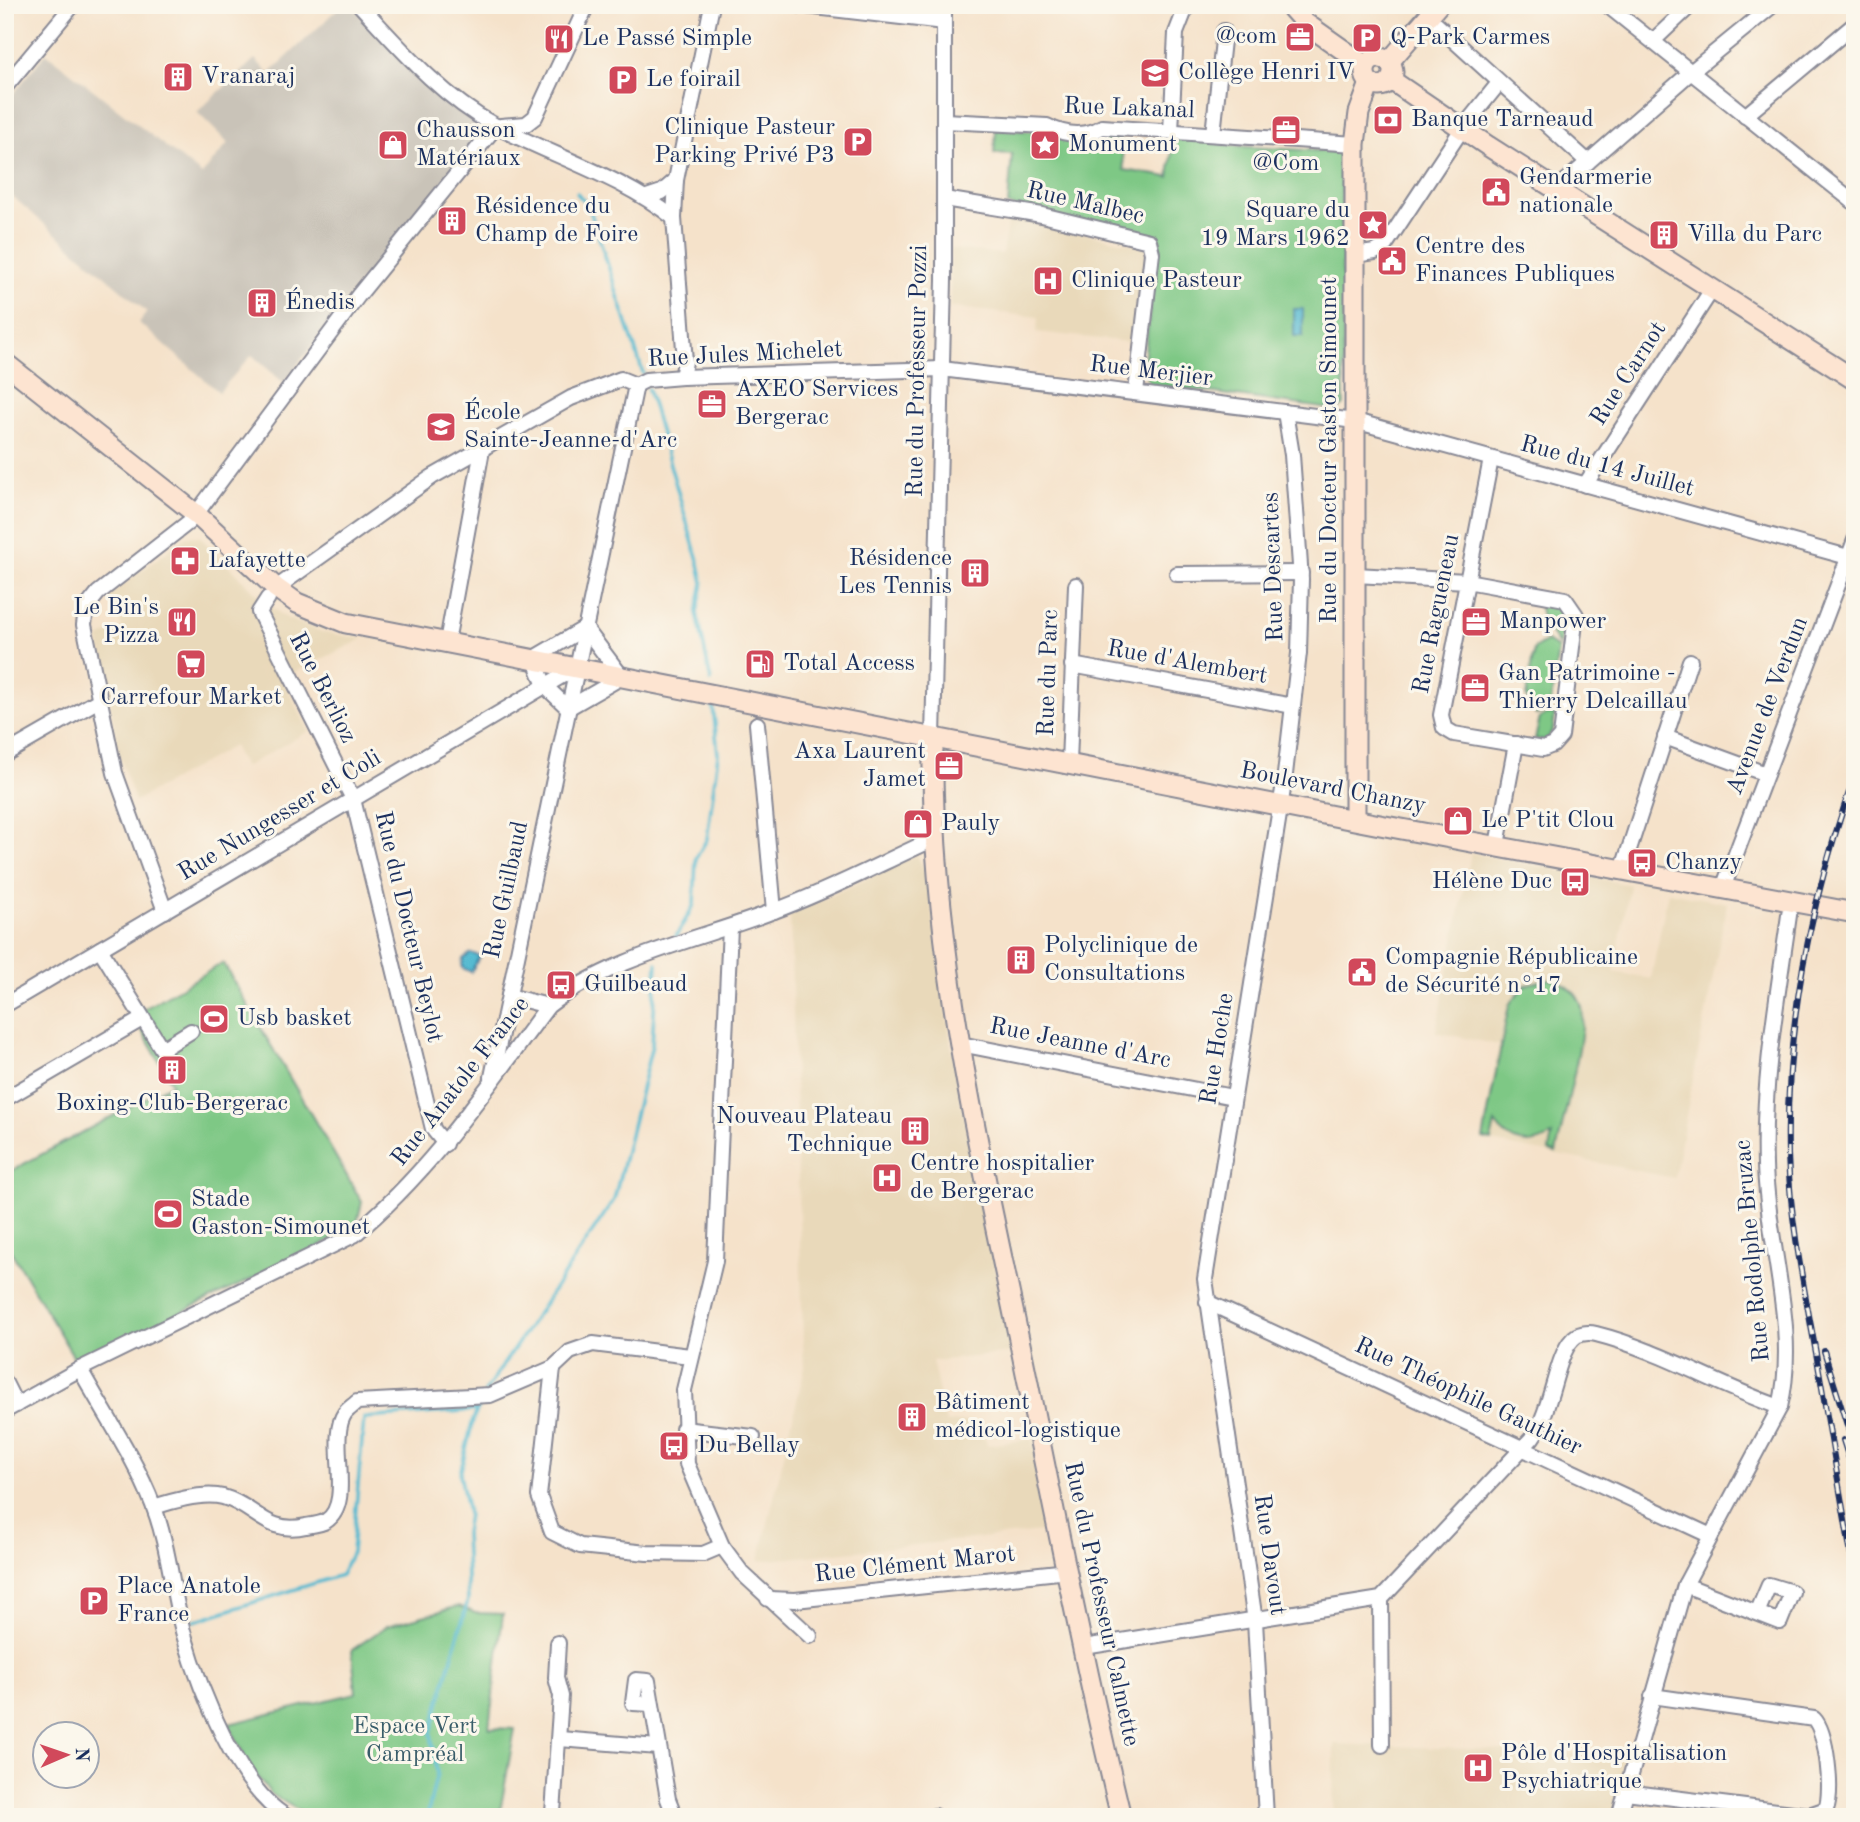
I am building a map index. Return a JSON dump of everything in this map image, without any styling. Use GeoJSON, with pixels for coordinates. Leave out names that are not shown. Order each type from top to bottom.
{"type":"FeatureCollection","features":[{"type":"Feature","properties":{"kind":"main road"},"geometry":{"type":"LineString","coordinates":[[1289,5],[1305,23],[1381,87],[1432,11]]}},
{"type":"Feature","properties":{"kind":"main road"},"geometry":{"type":"LineString","coordinates":[[1390,71],[1462,129],[1855,380]]}},
{"type":"Feature","properties":{"kind":"main road","name":"Rue du Docteur Gaston Simounet"},"geometry":{"type":"LineString","coordinates":[[1354,818],[1355,144],[1368,74]]}},
{"type":"Feature","properties":{"kind":"main road","name":"Boulevard Chanzy"},"geometry":{"type":"LineString","coordinates":[[5,363],[116,450],[193,518],[268,599],[301,615],[330,624],[346,623],[534,658],[933,738],[1855,913]]}},
{"type":"Feature","properties":{"kind":"main road","name":"Rue du Professeur Calmette"},"geometry":{"type":"LineString","coordinates":[[933,738],[934,839],[946,967],[985,1182],[1121,1817]]}},
{"type":"Feature","properties":{"kind":"street"},"geometry":{"type":"LineString","coordinates":[[5,87],[73,5]]}},
{"type":"Feature","properties":{"kind":"street"},"geometry":{"type":"LineString","coordinates":[[359,5],[431,79],[464,106],[496,126],[647,197],[674,218]]}},
{"type":"Feature","properties":{"kind":"street"},"geometry":{"type":"LineString","coordinates":[[165,911],[121,791],[84,625],[86,608],[98,593],[193,518],[358,296],[496,126],[526,124],[535,117],[587,5]]}},
{"type":"Feature","properties":{"kind":"street"},"geometry":{"type":"LineString","coordinates":[[682,377],[685,362],[674,218],[676,180],[712,5]]}},
{"type":"Feature","properties":{"kind":"street"},"geometry":{"type":"LineString","coordinates":[[798,5],[944,22]]}},
{"type":"Feature","properties":{"kind":"street","name":"Rue du Professeur Pozzi"},"geometry":{"type":"LineString","coordinates":[[933,738],[942,369],[944,5]]}},
{"type":"Feature","properties":{"kind":"street"},"geometry":{"type":"LineString","coordinates":[[1171,131],[1176,33],[1187,5]]}},
{"type":"Feature","properties":{"kind":"street"},"geometry":{"type":"LineString","coordinates":[[1607,5],[1855,203]]}},
{"type":"Feature","properties":{"kind":"street"},"geometry":{"type":"LineString","coordinates":[[1653,41],[1691,5]]}},
{"type":"Feature","properties":{"kind":"street"},"geometry":{"type":"LineString","coordinates":[[1557,189],[1690,72],[1773,5]]}},
{"type":"Feature","properties":{"kind":"street"},"geometry":{"type":"LineString","coordinates":[[1432,11],[1499,83],[1588,162]]}},
{"type":"Feature","properties":{"kind":"street"},"geometry":{"type":"LineString","coordinates":[[1745,116],[1855,24]]}},
{"type":"Feature","properties":{"kind":"street"},"geometry":{"type":"LineString","coordinates":[[1213,134],[1224,31]]}},
{"type":"Feature","properties":{"kind":"street"},"geometry":{"type":"LineString","coordinates":[[1355,255],[1375,252],[1384,247],[1462,129],[1499,83]]}},
{"type":"Feature","properties":{"kind":"street"},"geometry":{"type":"LineString","coordinates":[[535,117],[536,134],[542,148]]}},
{"type":"Feature","properties":{"kind":"street","name":"Rue Lakanal"},"geometry":{"type":"LineString","coordinates":[[944,121],[1047,126],[1062,134],[1090,134],[1102,127],[1355,144]]}},
{"type":"Feature","properties":{"kind":"street"},"geometry":{"type":"LineString","coordinates":[[647,197],[662,192],[676,180]]}},
{"type":"Feature","properties":{"kind":"street","name":"Rue Malbec"},"geometry":{"type":"LineString","coordinates":[[944,199],[1042,215],[1145,238],[1151,245],[1152,253],[1136,393]]}},
{"type":"Feature","properties":{"kind":"street","name":"Rue Carnot"},"geometry":{"type":"LineString","coordinates":[[1585,485],[1713,288]]}},
{"type":"Feature","properties":{"kind":"street","name":"Rue Jules Michelet"},"geometry":{"type":"LineString","coordinates":[[268,599],[432,477],[571,398],[594,388],[621,379],[636,385],[646,380],[682,377],[942,369]]}},
{"type":"Feature","properties":{"kind":"street","name":"Rue Merjier"},"geometry":{"type":"LineString","coordinates":[[942,369],[1355,421]]}},
{"type":"Feature","properties":{"kind":"street","name":"Rue Guilbaud"},"geometry":{"type":"LineString","coordinates":[[491,1082],[636,385]]}},
{"type":"Feature","properties":{"kind":"street","name":"Rue Descartes"},"geometry":{"type":"LineString","coordinates":[[1280,804],[1301,620],[1301,573],[1292,455],[1285,412]]}},
{"type":"Feature","properties":{"kind":"street","name":"Rue du 14 Juillet"},"geometry":{"type":"LineString","coordinates":[[1355,421],[1848,557]]}},
{"type":"Feature","properties":{"kind":"street"},"geometry":{"type":"LineString","coordinates":[[447,642],[482,450]]}},
{"type":"Feature","properties":{"kind":"street","name":"Rue Ragueneau"},"geometry":{"type":"LineString","coordinates":[[1491,459],[1441,715],[1444,728],[1454,734],[1516,744]]}},
{"type":"Feature","properties":{"kind":"street","name":"Avenue de Verdun"},"geometry":{"type":"LineString","coordinates":[[1723,888],[1855,540]]}},
{"type":"Feature","properties":{"kind":"street"},"geometry":{"type":"LineString","coordinates":[[1177,574],[1301,573]]}},
{"type":"Feature","properties":{"kind":"street"},"geometry":{"type":"LineString","coordinates":[[1355,575],[1467,581],[1565,599],[1576,615],[1561,736],[1553,745],[1543,748],[1516,744],[1497,845]]}},
{"type":"Feature","properties":{"kind":"street","name":"Rue du Parc"},"geometry":{"type":"LineString","coordinates":[[1069,763],[1076,585]]}},
{"type":"Feature","properties":{"kind":"street","name":"Rue Berlioz"},"geometry":{"type":"LineString","coordinates":[[268,599],[353,799]]}},
{"type":"Feature","properties":{"kind":"street"},"geometry":{"type":"LineString","coordinates":[[585,628],[622,677],[569,708],[545,686],[534,658],[585,628]]}},
{"type":"Feature","properties":{"kind":"street"},"geometry":{"type":"LineString","coordinates":[[1623,868],[1690,661]]}},
{"type":"Feature","properties":{"kind":"street","name":"Rue d'Alembert"},"geometry":{"type":"LineString","coordinates":[[1073,665],[1293,706]]}},
{"type":"Feature","properties":{"kind":"street","name":"Rue Nungesser et Coli"},"geometry":{"type":"LineString","coordinates":[[5,1004],[577,667]]}},
{"type":"Feature","properties":{"kind":"street"},"geometry":{"type":"LineString","coordinates":[[5,754],[99,700]]}},
{"type":"Feature","properties":{"kind":"street"},"geometry":{"type":"LineString","coordinates":[[757,724],[774,911]]}},
{"type":"Feature","properties":{"kind":"street"},"geometry":{"type":"LineString","coordinates":[[1665,737],[1766,774]]}},
{"type":"Feature","properties":{"kind":"street","name":"Rue du Docteur Beylot"},"geometry":{"type":"LineString","coordinates":[[353,799],[433,1129],[445,1144]]}},
{"type":"Feature","properties":{"kind":"street","name":"Rue Hoche"},"geometry":{"type":"LineString","coordinates":[[1207,1302],[1205,1279],[1280,804]]}},
{"type":"Feature","properties":{"kind":"street","name":"Rue Anatole France"},"geometry":{"type":"LineString","coordinates":[[10,1408],[79,1369],[354,1236],[391,1204],[445,1144],[548,1006],[600,974],[774,911],[934,839]]}},
{"type":"Feature","properties":{"kind":"street","name":"Rue Rodolphe Bruzac"},"geometry":{"type":"LineString","coordinates":[[1619,1817],[1685,1585],[1709,1535],[1780,1407],[1787,1378],[1788,1348],[1770,1222],[1765,1106],[1770,1043],[1791,901]]}},
{"type":"Feature","properties":{"kind":"street"},"geometry":{"type":"LineString","coordinates":[[730,927],[715,1261],[690,1356],[684,1390],[683,1429],[687,1464],[722,1546],[768,1599],[810,1636]]}},
{"type":"Feature","properties":{"kind":"street"},"geometry":{"type":"LineString","coordinates":[[100,949],[162,1049],[191,1031]]}},
{"type":"Feature","properties":{"kind":"street"},"geometry":{"type":"LineString","coordinates":[[509,996],[548,1006]]}},
{"type":"Feature","properties":{"kind":"street"},"geometry":{"type":"LineString","coordinates":[[5,1098],[142,1019]]}},
{"type":"Feature","properties":{"kind":"street","name":"Rue Jeanne d'Arc"},"geometry":{"type":"LineString","coordinates":[[960,1044],[1233,1097]]}},
{"type":"Feature","properties":{"kind":"street","name":"Rue Théophile Gauthier"},"geometry":{"type":"LineString","coordinates":[[1207,1302],[1709,1535]]}},
{"type":"Feature","properties":{"kind":"street","name":"Rue Davout"},"geometry":{"type":"LineString","coordinates":[[1207,1302],[1255,1621],[1266,1817]]}},
{"type":"Feature","properties":{"kind":"street"},"geometry":{"type":"LineString","coordinates":[[1084,1647],[1381,1599],[1542,1424],[1569,1342],[1583,1334],[1595,1334],[1780,1407]]}},
{"type":"Feature","properties":{"kind":"street"},"geometry":{"type":"LineString","coordinates":[[154,1507],[214,1496],[225,1497],[272,1526],[285,1529],[324,1522],[334,1514],[339,1500],[340,1430],[344,1415],[357,1402],[483,1396],[553,1368],[570,1352],[593,1344],[690,1356]]}},
{"type":"Feature","properties":{"kind":"street"},"geometry":{"type":"LineString","coordinates":[[553,1368],[539,1496],[552,1532],[580,1546],[647,1553],[703,1554],[722,1546]]}},
{"type":"Feature","properties":{"kind":"street"},"geometry":{"type":"LineString","coordinates":[[79,1369],[154,1507],[185,1636],[222,1733],[247,1779],[287,1817]]}},
{"type":"Feature","properties":{"kind":"street"},"geometry":{"type":"LineString","coordinates":[[5,1383],[10,1408]]}},
{"type":"Feature","properties":{"kind":"street"},"geometry":{"type":"LineString","coordinates":[[683,1429],[753,1437]]}},
{"type":"Feature","properties":{"kind":"street","name":"Rue Clément Marot"},"geometry":{"type":"LineString","coordinates":[[768,1599],[795,1600],[889,1592],[1068,1571]]}},
{"type":"Feature","properties":{"kind":"street"},"geometry":{"type":"LineString","coordinates":[[1685,1585],[1757,1613]]}},
{"type":"Feature","properties":{"kind":"street"},"geometry":{"type":"LineString","coordinates":[[1381,1599],[1382,1745]]}},
{"type":"Feature","properties":{"kind":"street"},"geometry":{"type":"LineString","coordinates":[[556,1817],[553,1813],[561,1696],[556,1678],[558,1643]]}},
{"type":"Feature","properties":{"kind":"street"},"geometry":{"type":"LineString","coordinates":[[1626,1791],[1809,1815],[1826,1809],[1830,1800],[1821,1733],[1814,1719],[1652,1696]]}},
{"type":"Feature","properties":{"kind":"street"},"geometry":{"type":"LineString","coordinates":[[651,1704],[668,1799],[675,1817]]}},
{"type":"Feature","properties":{"kind":"street"},"geometry":{"type":"LineString","coordinates":[[560,1739],[658,1747]]}},
{"type":"Feature","properties":{"kind":"shaded area"},"geometry":{"type":"Polygon","coordinates":[[[342,5],[350,5],[452,106],[488,129],[351,293],[284,383],[252,355],[219,392],[139,323],[147,312],[5,190],[5,104],[46,53],[202,175],[228,143],[197,112],[255,59],[269,74],[342,5]]]}},
{"type":"Feature","properties":{"kind":"shaded area","name":"Clinique Pasteur"},"geometry":{"type":"Polygon","coordinates":[[[1009,214],[1147,248],[1138,343],[1037,332],[1038,317],[950,307],[951,249],[1002,254],[1009,214]]]}},
{"type":"Feature","properties":{"kind":"shaded area"},"geometry":{"type":"Polygon","coordinates":[[[187,536],[200,537],[267,604],[288,619],[322,632],[363,639],[282,678],[309,731],[244,767],[233,746],[135,801],[119,754],[99,638],[122,627],[109,596],[187,536]]]}},
{"type":"Feature","properties":{"kind":"shaded area"},"geometry":{"type":"Polygon","coordinates":[[[1471,853],[1630,885],[1614,972],[1651,979],[1668,892],[1727,903],[1674,1178],[1482,1140],[1499,1045],[1436,1032],[1471,853]]]}},
{"type":"Feature","properties":{"kind":"shaded area","name":"Centre hospitalier de Bergerac"},"geometry":{"type":"Polygon","coordinates":[[[917,855],[927,876],[956,1080],[1012,1353],[932,1361],[946,1423],[974,1421],[988,1445],[1032,1439],[1050,1531],[759,1561],[804,1371],[790,915],[917,855]]]}},
{"type":"Feature","properties":{"kind":"shaded area","name":"Pôle d'Hospitalisation Psychiatrique"},"geometry":{"type":"Polygon","coordinates":[[[1334,1744],[1622,1755],[1622,1781],[1612,1817],[1333,1817],[1334,1744]]]}},
{"type":"Feature","properties":{"kind":"green space"},"geometry":{"type":"Polygon","coordinates":[[[996,130],[1031,131],[1044,136],[1122,140],[1124,170],[1169,177],[1174,137],[1234,146],[1341,152],[1344,405],[1337,410],[1150,384],[1143,370],[1157,244],[1008,205],[1012,154],[994,153],[996,130]]]}},
{"type":"Feature","properties":{"kind":"green space"},"geometry":{"type":"Polygon","coordinates":[[[1539,603],[1565,607],[1560,646],[1543,622],[1539,603]]]}},
{"type":"Feature","properties":{"kind":"green space"},"geometry":{"type":"Polygon","coordinates":[[[1547,641],[1558,649],[1550,709],[1536,715],[1526,697],[1534,649],[1547,641]]]}},
{"type":"Feature","properties":{"kind":"green space"},"geometry":{"type":"Polygon","coordinates":[[[1548,713],[1555,715],[1553,730],[1546,740],[1535,739],[1540,718],[1548,713]]]}},
{"type":"Feature","properties":{"kind":"green space"},"geometry":{"type":"Polygon","coordinates":[[[223,963],[362,1202],[357,1223],[308,1253],[76,1361],[5,1241],[5,1174],[172,1084],[140,1027],[144,1009],[223,963]]]}},
{"type":"Feature","properties":{"kind":"green space"},"geometry":{"type":"Polygon","coordinates":[[[1547,979],[1569,988],[1577,997],[1583,1020],[1578,1056],[1556,1153],[1549,1151],[1552,1135],[1536,1142],[1521,1142],[1507,1136],[1495,1123],[1491,1141],[1483,1139],[1509,1005],[1525,985],[1547,979]]]}},
{"type":"Feature","properties":{"kind":"green space","name":"Espace Vert Campréal"},"geometry":{"type":"Polygon","coordinates":[[[459,1606],[475,1613],[503,1614],[489,1728],[515,1729],[499,1817],[310,1817],[271,1794],[248,1764],[229,1724],[356,1693],[352,1650],[387,1626],[459,1606]]]}},
{"type":"Feature","properties":{"kind":"water"},"geometry":{"type":"Polygon","coordinates":[[[1294,309],[1303,309],[1303,336],[1294,336],[1294,309]]]}},
{"type":"Feature","properties":{"kind":"water"},"geometry":{"type":"Polygon","coordinates":[[[471,953],[480,956],[471,972],[462,968],[463,959],[471,953]]]}},
{"type":"Feature","properties":{"kind":"waterway"},"geometry":{"type":"LineString","coordinates":[[577,193],[589,207],[643,373]]}},
{"type":"Feature","properties":{"kind":"waterway"},"geometry":{"type":"LineString","coordinates":[[648,389],[699,564],[703,583],[697,613],[711,681]]}},
{"type":"Feature","properties":{"kind":"waterway"},"geometry":{"type":"LineString","coordinates":[[675,938],[694,905],[696,858],[707,839],[718,754],[713,706]]}},
{"type":"Feature","properties":{"kind":"waterway"},"geometry":{"type":"LineString","coordinates":[[485,1392],[614,1200],[652,1045],[657,963]]}},
{"type":"Feature","properties":{"kind":"waterway"},"geometry":{"type":"LineString","coordinates":[[427,1817],[437,1773],[431,1733],[468,1600],[465,1533],[468,1514],[460,1474],[473,1420],[482,1400]]}},
{"type":"Feature","properties":{"kind":"waterway"},"geometry":{"type":"LineString","coordinates":[[194,1621],[341,1575],[352,1552],[364,1418],[478,1410]]}},
{"type":"Feature","properties":{"kind":"railway"},"geometry":{"type":"LineString","coordinates":[[1855,775],[1826,867],[1804,962],[1796,1009],[1788,1105],[1788,1154],[1798,1254],[1855,1578]]}},
{"type":"Feature","properties":{"kind":"railway"},"geometry":{"type":"LineString","coordinates":[[1824,1351],[1855,1451]]}},
{"type":"Feature","properties":{"kind":"railway"},"geometry":{"type":"LineString","coordinates":[[1843,1440],[1855,1477]]}},
{"type":"Feature","properties":{"kind":"place","name":"@com"},"geometry":{"type":"Point","coordinates":[1300,37]}},
{"type":"Feature","properties":{"kind":"place","name":"Q-Park Carmes"},"geometry":{"type":"Point","coordinates":[1367,38]}},
{"type":"Feature","properties":{"kind":"place","name":"Le Passé Simple"},"geometry":{"type":"Point","coordinates":[559,39]}},
{"type":"Feature","properties":{"kind":"place","name":"Collège Henri IV"},"geometry":{"type":"Point","coordinates":[1155,73]}},
{"type":"Feature","properties":{"kind":"place","name":"Vranaraj"},"geometry":{"type":"Point","coordinates":[178,77]}},
{"type":"Feature","properties":{"kind":"place","name":"Le foirail"},"geometry":{"type":"Point","coordinates":[623,80]}},
{"type":"Feature","properties":{"kind":"place","name":"Banque Tarneaud"},"geometry":{"type":"Point","coordinates":[1388,120]}},
{"type":"Feature","properties":{"kind":"place","name":"@Com"},"geometry":{"type":"Point","coordinates":[1286,130]}},
{"type":"Feature","properties":{"kind":"place","name":"Clinique Pasteur Parking Privé P3"},"geometry":{"type":"Point","coordinates":[858,142]}},
{"type":"Feature","properties":{"kind":"place","name":"Chausson Matériaux"},"geometry":{"type":"Point","coordinates":[393,145]}},
{"type":"Feature","properties":{"kind":"place","name":"Monument"},"geometry":{"type":"Point","coordinates":[1045,145]}},
{"type":"Feature","properties":{"kind":"place","name":"Gendarmerie nationale"},"geometry":{"type":"Point","coordinates":[1496,192]}},
{"type":"Feature","properties":{"kind":"place","name":"Résidence du Champ de Foire"},"geometry":{"type":"Point","coordinates":[452,221]}},
{"type":"Feature","properties":{"kind":"place","name":"Square du 19 Mars 1962"},"geometry":{"type":"Point","coordinates":[1373,225]}},
{"type":"Feature","properties":{"kind":"place","name":"Villa du Parc"},"geometry":{"type":"Point","coordinates":[1664,235]}},
{"type":"Feature","properties":{"kind":"place","name":"Centre des Finances Publiques"},"geometry":{"type":"Point","coordinates":[1392,261]}},
{"type":"Feature","properties":{"kind":"place","name":"Clinique Pasteur"},"geometry":{"type":"Point","coordinates":[1048,281]}},
{"type":"Feature","properties":{"kind":"place","name":"Énedis"},"geometry":{"type":"Point","coordinates":[262,303]}},
{"type":"Feature","properties":{"kind":"place","name":"AXEO Services Bergerac"},"geometry":{"type":"Point","coordinates":[712,404]}},
{"type":"Feature","properties":{"kind":"place","name":"École Sainte-Jeanne-d'Arc"},"geometry":{"type":"Point","coordinates":[441,427]}},
{"type":"Feature","properties":{"kind":"place","name":"Lafayette"},"geometry":{"type":"Point","coordinates":[185,561]}},
{"type":"Feature","properties":{"kind":"place","name":"Résidence Les Tennis"},"geometry":{"type":"Point","coordinates":[975,573]}},
{"type":"Feature","properties":{"kind":"place","name":"Le Bin's Pizza"},"geometry":{"type":"Point","coordinates":[182,622]}},
{"type":"Feature","properties":{"kind":"place","name":"Manpower"},"geometry":{"type":"Point","coordinates":[1476,622]}},
{"type":"Feature","properties":{"kind":"place","name":"Carrefour Market"},"geometry":{"type":"Point","coordinates":[191,664]}},
{"type":"Feature","properties":{"kind":"place","name":"Total Access"},"geometry":{"type":"Point","coordinates":[760,664]}},
{"type":"Feature","properties":{"kind":"place","name":"Gan Patrimoine - Thierry Delcaillau"},"geometry":{"type":"Point","coordinates":[1475,688]}},
{"type":"Feature","properties":{"kind":"place","name":"Axa Laurent Jamet"},"geometry":{"type":"Point","coordinates":[949,766]}},
{"type":"Feature","properties":{"kind":"place","name":"Le P'tit Clou"},"geometry":{"type":"Point","coordinates":[1458,821]}},
{"type":"Feature","properties":{"kind":"place","name":"Pauly"},"geometry":{"type":"Point","coordinates":[918,824]}},
{"type":"Feature","properties":{"kind":"place","name":"Chanzy"},"geometry":{"type":"Point","coordinates":[1642,863]}},
{"type":"Feature","properties":{"kind":"place","name":"Hélène Duc"},"geometry":{"type":"Point","coordinates":[1575,882]}},
{"type":"Feature","properties":{"kind":"place","name":"Polyclinique de Consultations"},"geometry":{"type":"Point","coordinates":[1021,960]}},
{"type":"Feature","properties":{"kind":"place","name":"Compagnie Républicaine de Sécurité n°17"},"geometry":{"type":"Point","coordinates":[1362,972]}},
{"type":"Feature","properties":{"kind":"place","name":"Guilbeaud"},"geometry":{"type":"Point","coordinates":[561,985]}},
{"type":"Feature","properties":{"kind":"place","name":"Usb basket"},"geometry":{"type":"Point","coordinates":[214,1019]}},
{"type":"Feature","properties":{"kind":"place","name":"Boxing-Club-Bergerac"},"geometry":{"type":"Point","coordinates":[172,1070]}},
{"type":"Feature","properties":{"kind":"place","name":"Nouveau Plateau Technique"},"geometry":{"type":"Point","coordinates":[915,1131]}},
{"type":"Feature","properties":{"kind":"place","name":"Centre hospitalier de Bergerac"},"geometry":{"type":"Point","coordinates":[887,1178]}},
{"type":"Feature","properties":{"kind":"place","name":"Stade Gaston-Simounet"},"geometry":{"type":"Point","coordinates":[168,1214]}},
{"type":"Feature","properties":{"kind":"place","name":"Bâtiment médicol-logistique"},"geometry":{"type":"Point","coordinates":[912,1417]}},
{"type":"Feature","properties":{"kind":"place","name":"Du Bellay"},"geometry":{"type":"Point","coordinates":[674,1446]}},
{"type":"Feature","properties":{"kind":"place","name":"Place Anatole France"},"geometry":{"type":"Point","coordinates":[94,1601]}},
{"type":"Feature","properties":{"kind":"place","name":"Pôle d'Hospitalisation Psychiatrique"},"geometry":{"type":"Point","coordinates":[1478,1768]}}]}
